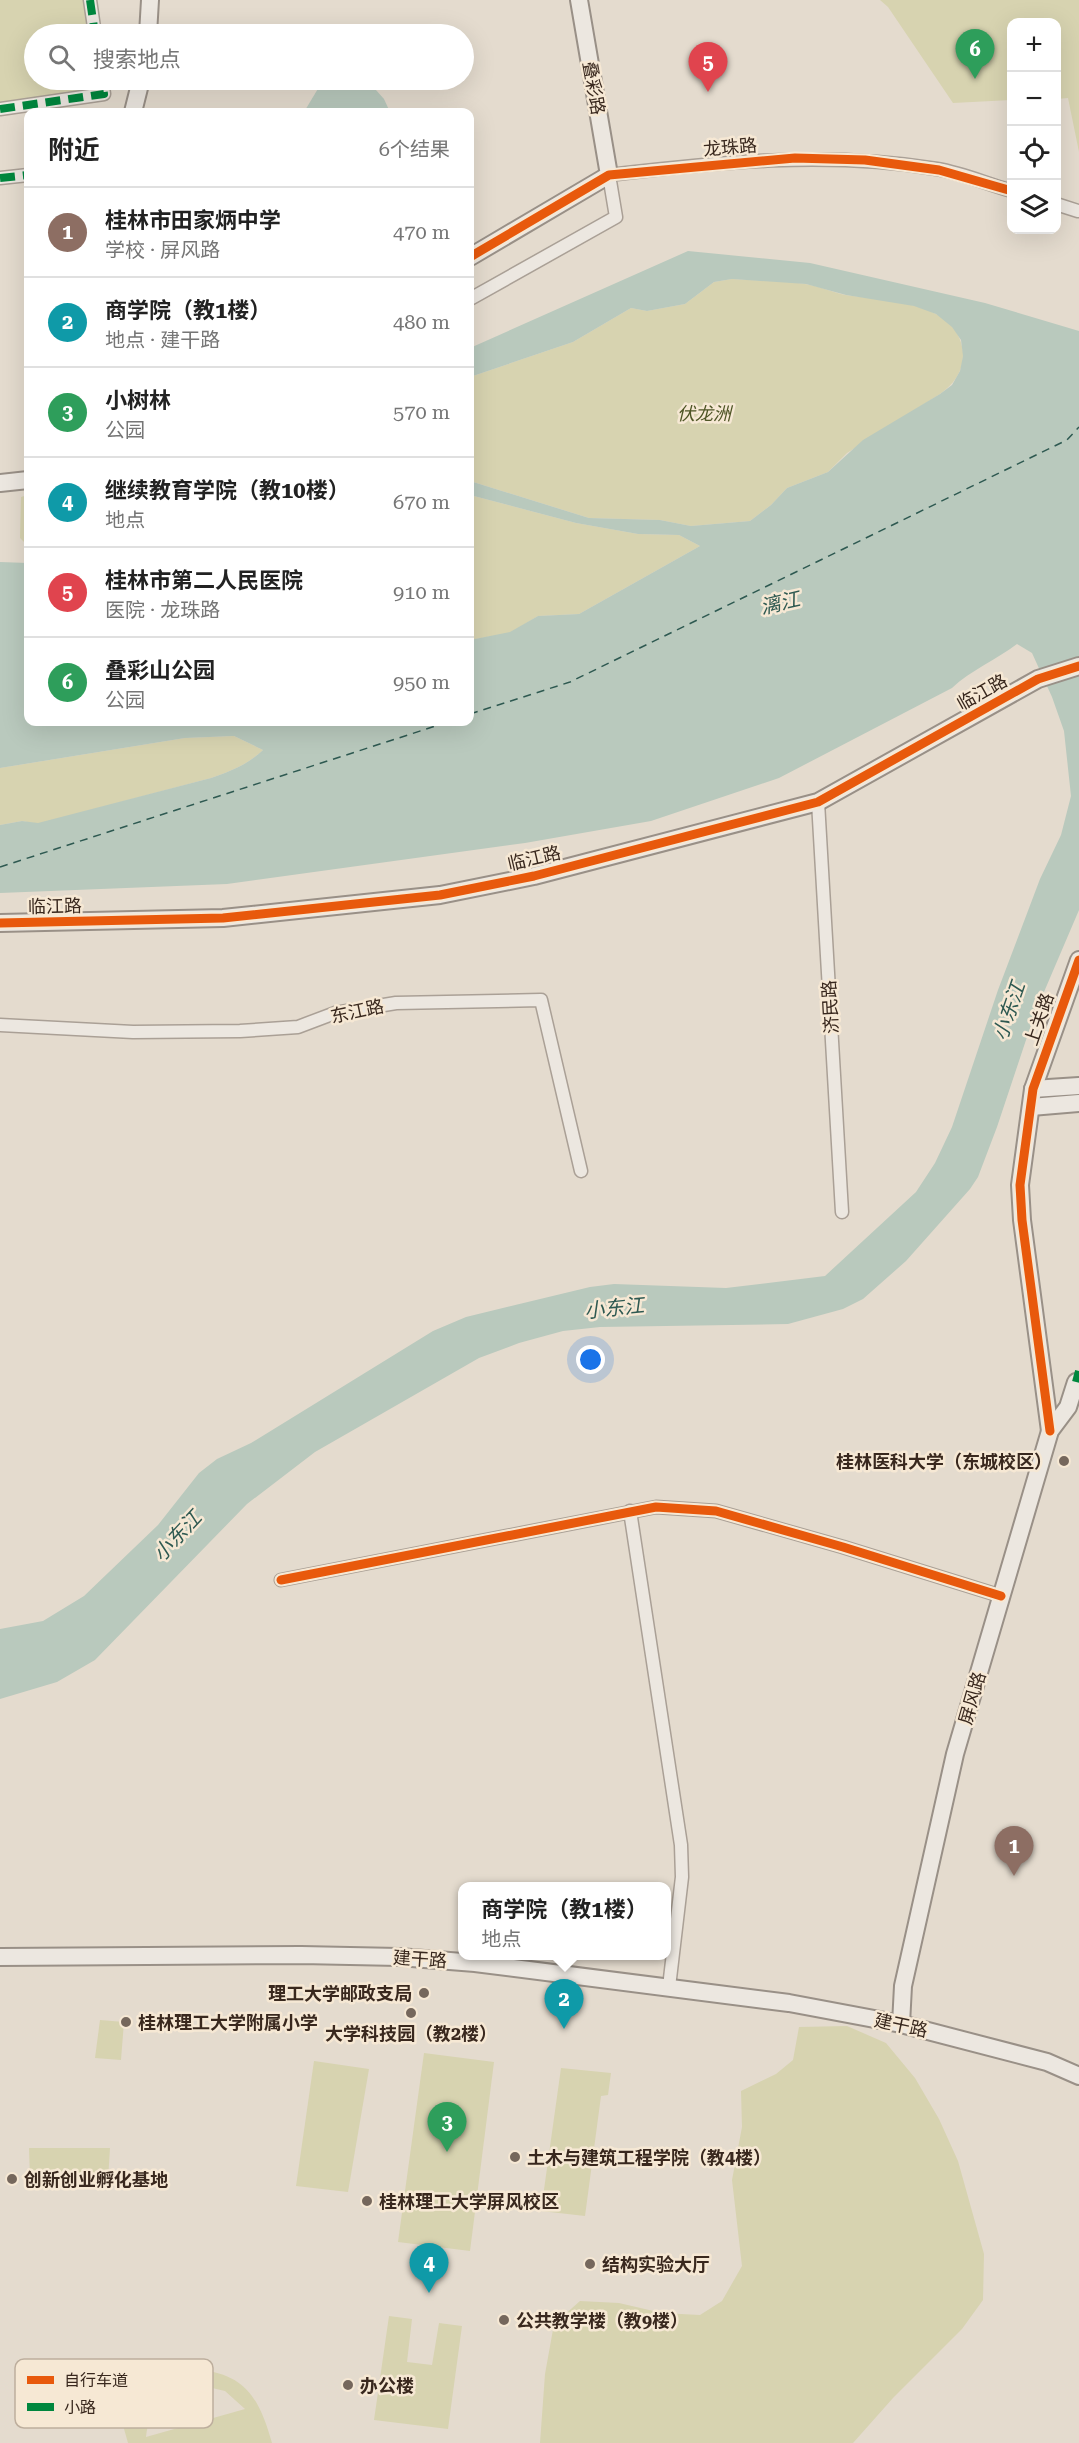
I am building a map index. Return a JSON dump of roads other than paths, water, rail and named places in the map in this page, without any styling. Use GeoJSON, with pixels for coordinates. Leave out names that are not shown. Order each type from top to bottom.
{"type":"FeatureCollection","features":[{"type":"Feature","properties":{"kind":"street"},"geometry":{"type":"LineString","coordinates":[[90,0],[94,24]]}},
{"type":"Feature","properties":{"kind":"street"},"geometry":{"type":"LineString","coordinates":[[149,24],[150,0]]}},
{"type":"Feature","properties":{"kind":"street","name":"叠彩路"},"geometry":{"type":"LineString","coordinates":[[579,0],[609,175]]}},
{"type":"Feature","properties":{"kind":"street"},"geometry":{"type":"LineString","coordinates":[[0,109],[104,94],[103,90]]}},
{"type":"Feature","properties":{"kind":"street"},"geometry":{"type":"LineString","coordinates":[[134,108],[138,90]]}},
{"type":"Feature","properties":{"kind":"street","name":"龙珠路"},"geometry":{"type":"LineString","coordinates":[[474,255],[609,175],[795,158],[866,160],[939,170],[1007,190]]}},
{"type":"Feature","properties":{"kind":"street"},"geometry":{"type":"LineString","coordinates":[[474,297],[616,217],[609,175]]}},
{"type":"Feature","properties":{"kind":"street"},"geometry":{"type":"LineString","coordinates":[[0,178],[24,176]]}},
{"type":"Feature","properties":{"kind":"street"},"geometry":{"type":"LineString","coordinates":[[1061,206],[1078,211]]}},
{"type":"Feature","properties":{"kind":"street"},"geometry":{"type":"LineString","coordinates":[[0,483],[24,480]]}},
{"type":"Feature","properties":{"kind":"street","name":"临江路"},"geometry":{"type":"LineString","coordinates":[[0,923],[223,918],[440,896],[534,876],[818,802],[1038,679],[1079,666]]}},
{"type":"Feature","properties":{"kind":"street","name":"济民路"},"geometry":{"type":"LineString","coordinates":[[818,802],[842,1212]]}},
{"type":"Feature","properties":{"kind":"street","name":"上关路"},"geometry":{"type":"LineString","coordinates":[[1050,1431],[1022,1220],[1020,1185],[1033,1089],[1079,960]]}},
{"type":"Feature","properties":{"kind":"street","name":"东江路"},"geometry":{"type":"LineString","coordinates":[[0,1025],[133,1032],[240,1031],[298,1027],[335,1013],[396,1003],[541,1000],[581,1171]]}},
{"type":"Feature","properties":{"kind":"street"},"geometry":{"type":"LineString","coordinates":[[1033,1089],[1079,1086]]}},
{"type":"Feature","properties":{"kind":"street"},"geometry":{"type":"LineString","coordinates":[[1030,1107],[1079,1103]]}},
{"type":"Feature","properties":{"kind":"street","name":"屏风路"},"geometry":{"type":"LineString","coordinates":[[901,2024],[903,1986],[955,1754],[1050,1431],[1068,1407],[1077,1376]]}},
{"type":"Feature","properties":{"kind":"street"},"geometry":{"type":"LineString","coordinates":[[281,1580],[656,1507],[716,1511],[843,1546],[1001,1596]]}},
{"type":"Feature","properties":{"kind":"street"},"geometry":{"type":"LineString","coordinates":[[630,1511],[681,1845],[681,1877],[669,1987]]}},
{"type":"Feature","properties":{"kind":"street","name":"建干路"},"geometry":{"type":"LineString","coordinates":[[0,1958],[360,1955],[475,1964],[789,2003],[901,2024],[1047,2062],[1079,2067]]}},
{"type":"Feature","properties":{"kind":"street","name":"建干路"},"geometry":{"type":"LineString","coordinates":[[1047,2062],[1079,2076]]}},
{"type":"Feature","properties":{"kind":"water"},"geometry":{"type":"Polygon","coordinates":[[[317,90],[376,90],[388,108],[306,108],[317,90]]]}},
{"type":"Feature","properties":{"kind":"water"},"geometry":{"type":"Polygon","coordinates":[[[688,251],[810,263],[985,303],[1079,331],[1079,910],[1035,1013],[978,1177],[906,1261],[863,1299],[843,1309],[788,1324],[600,1327],[563,1331],[519,1343],[479,1358],[315,1452],[247,1504],[95,1660],[57,1682],[0,1699],[0,1629],[43,1621],[84,1596],[158,1525],[199,1473],[217,1459],[251,1443],[433,1331],[466,1317],[590,1287],[614,1284],[726,1288],[825,1276],[916,1192],[935,1163],[952,1127],[998,990],[1040,879],[1061,835],[1071,796],[1064,731],[1052,697],[1032,653],[1017,644],[952,688],[779,778],[651,821],[525,843],[227,884],[0,893],[0,825],[22,821],[38,823],[211,778],[251,760],[263,750],[234,736],[185,738],[0,768],[0,562],[24,563],[24,726],[474,726],[474,639],[510,632],[538,616],[579,614],[700,546],[679,535],[638,534],[576,523],[474,496],[474,482],[589,518],[660,520],[691,526],[750,521],[771,505],[787,488],[828,472],[863,440],[952,385],[960,371],[963,356],[961,340],[952,327],[936,314],[914,306],[846,295],[806,284],[732,279],[714,282],[685,304],[647,311],[631,308],[573,342],[474,376],[474,346],[688,251]]]}},
{"type":"Feature","properties":{"kind":"place","name":"叠彩山公园"},"geometry":{"type":"Point","coordinates":[975,79]}},
{"type":"Feature","properties":{"kind":"place","name":"桂林市第二人民医院"},"geometry":{"type":"Point","coordinates":[708,92]}},
{"type":"Feature","properties":{"kind":"place","name":"桂林医科大学（东城校区）"},"geometry":{"type":"Point","coordinates":[1064,1461]}},
{"type":"Feature","properties":{"kind":"place","name":"桂林市田家炳中学"},"geometry":{"type":"Point","coordinates":[1014,1876]}},
{"type":"Feature","properties":{"kind":"place","name":"理工大学邮政支局"},"geometry":{"type":"Point","coordinates":[424,1993]}},
{"type":"Feature","properties":{"kind":"place","name":"大学科技园（教2楼）"},"geometry":{"type":"Point","coordinates":[411,2013]}},
{"type":"Feature","properties":{"kind":"place","name":"桂林理工大学附属小学"},"geometry":{"type":"Point","coordinates":[126,2022]}},
{"type":"Feature","properties":{"kind":"place","name":"商学院（教1楼）"},"geometry":{"type":"Point","coordinates":[564,2029]}},
{"type":"Feature","properties":{"kind":"place","name":"小树林"},"geometry":{"type":"Point","coordinates":[447,2152]}},
{"type":"Feature","properties":{"kind":"place","name":"土木与建筑工程学院（教4楼）"},"geometry":{"type":"Point","coordinates":[515,2157]}},
{"type":"Feature","properties":{"kind":"place","name":"创新创业孵化基地"},"geometry":{"type":"Point","coordinates":[12,2179]}},
{"type":"Feature","properties":{"kind":"place","name":"桂林理工大学屏风校区"},"geometry":{"type":"Point","coordinates":[367,2201]}},
{"type":"Feature","properties":{"kind":"place","name":"结构实验大厅"},"geometry":{"type":"Point","coordinates":[590,2264]}},
{"type":"Feature","properties":{"kind":"place","name":"继续教育学院（教10楼）"},"geometry":{"type":"Point","coordinates":[429,2293]}},
{"type":"Feature","properties":{"kind":"place","name":"公共教学楼（教9楼）"},"geometry":{"type":"Point","coordinates":[504,2320]}},
{"type":"Feature","properties":{"kind":"place","name":"办公楼"},"geometry":{"type":"Point","coordinates":[348,2385]}},
{"type":"Feature","properties":{"kind":"park label","name":"伏龙洲"},"geometry":{"type":"Point","coordinates":[704,413]}},
{"type":"Feature","properties":{"kind":"water label","name":"漓江"},"geometry":{"type":"Point","coordinates":[780,603]}},
{"type":"Feature","properties":{"kind":"water label","name":"小东江"},"geometry":{"type":"Point","coordinates":[1009,1011]}},
{"type":"Feature","properties":{"kind":"water label","name":"小东江"},"geometry":{"type":"Point","coordinates":[614,1308]}},
{"type":"Feature","properties":{"kind":"water label","name":"小东江"},"geometry":{"type":"Point","coordinates":[177,1536]}}]}
